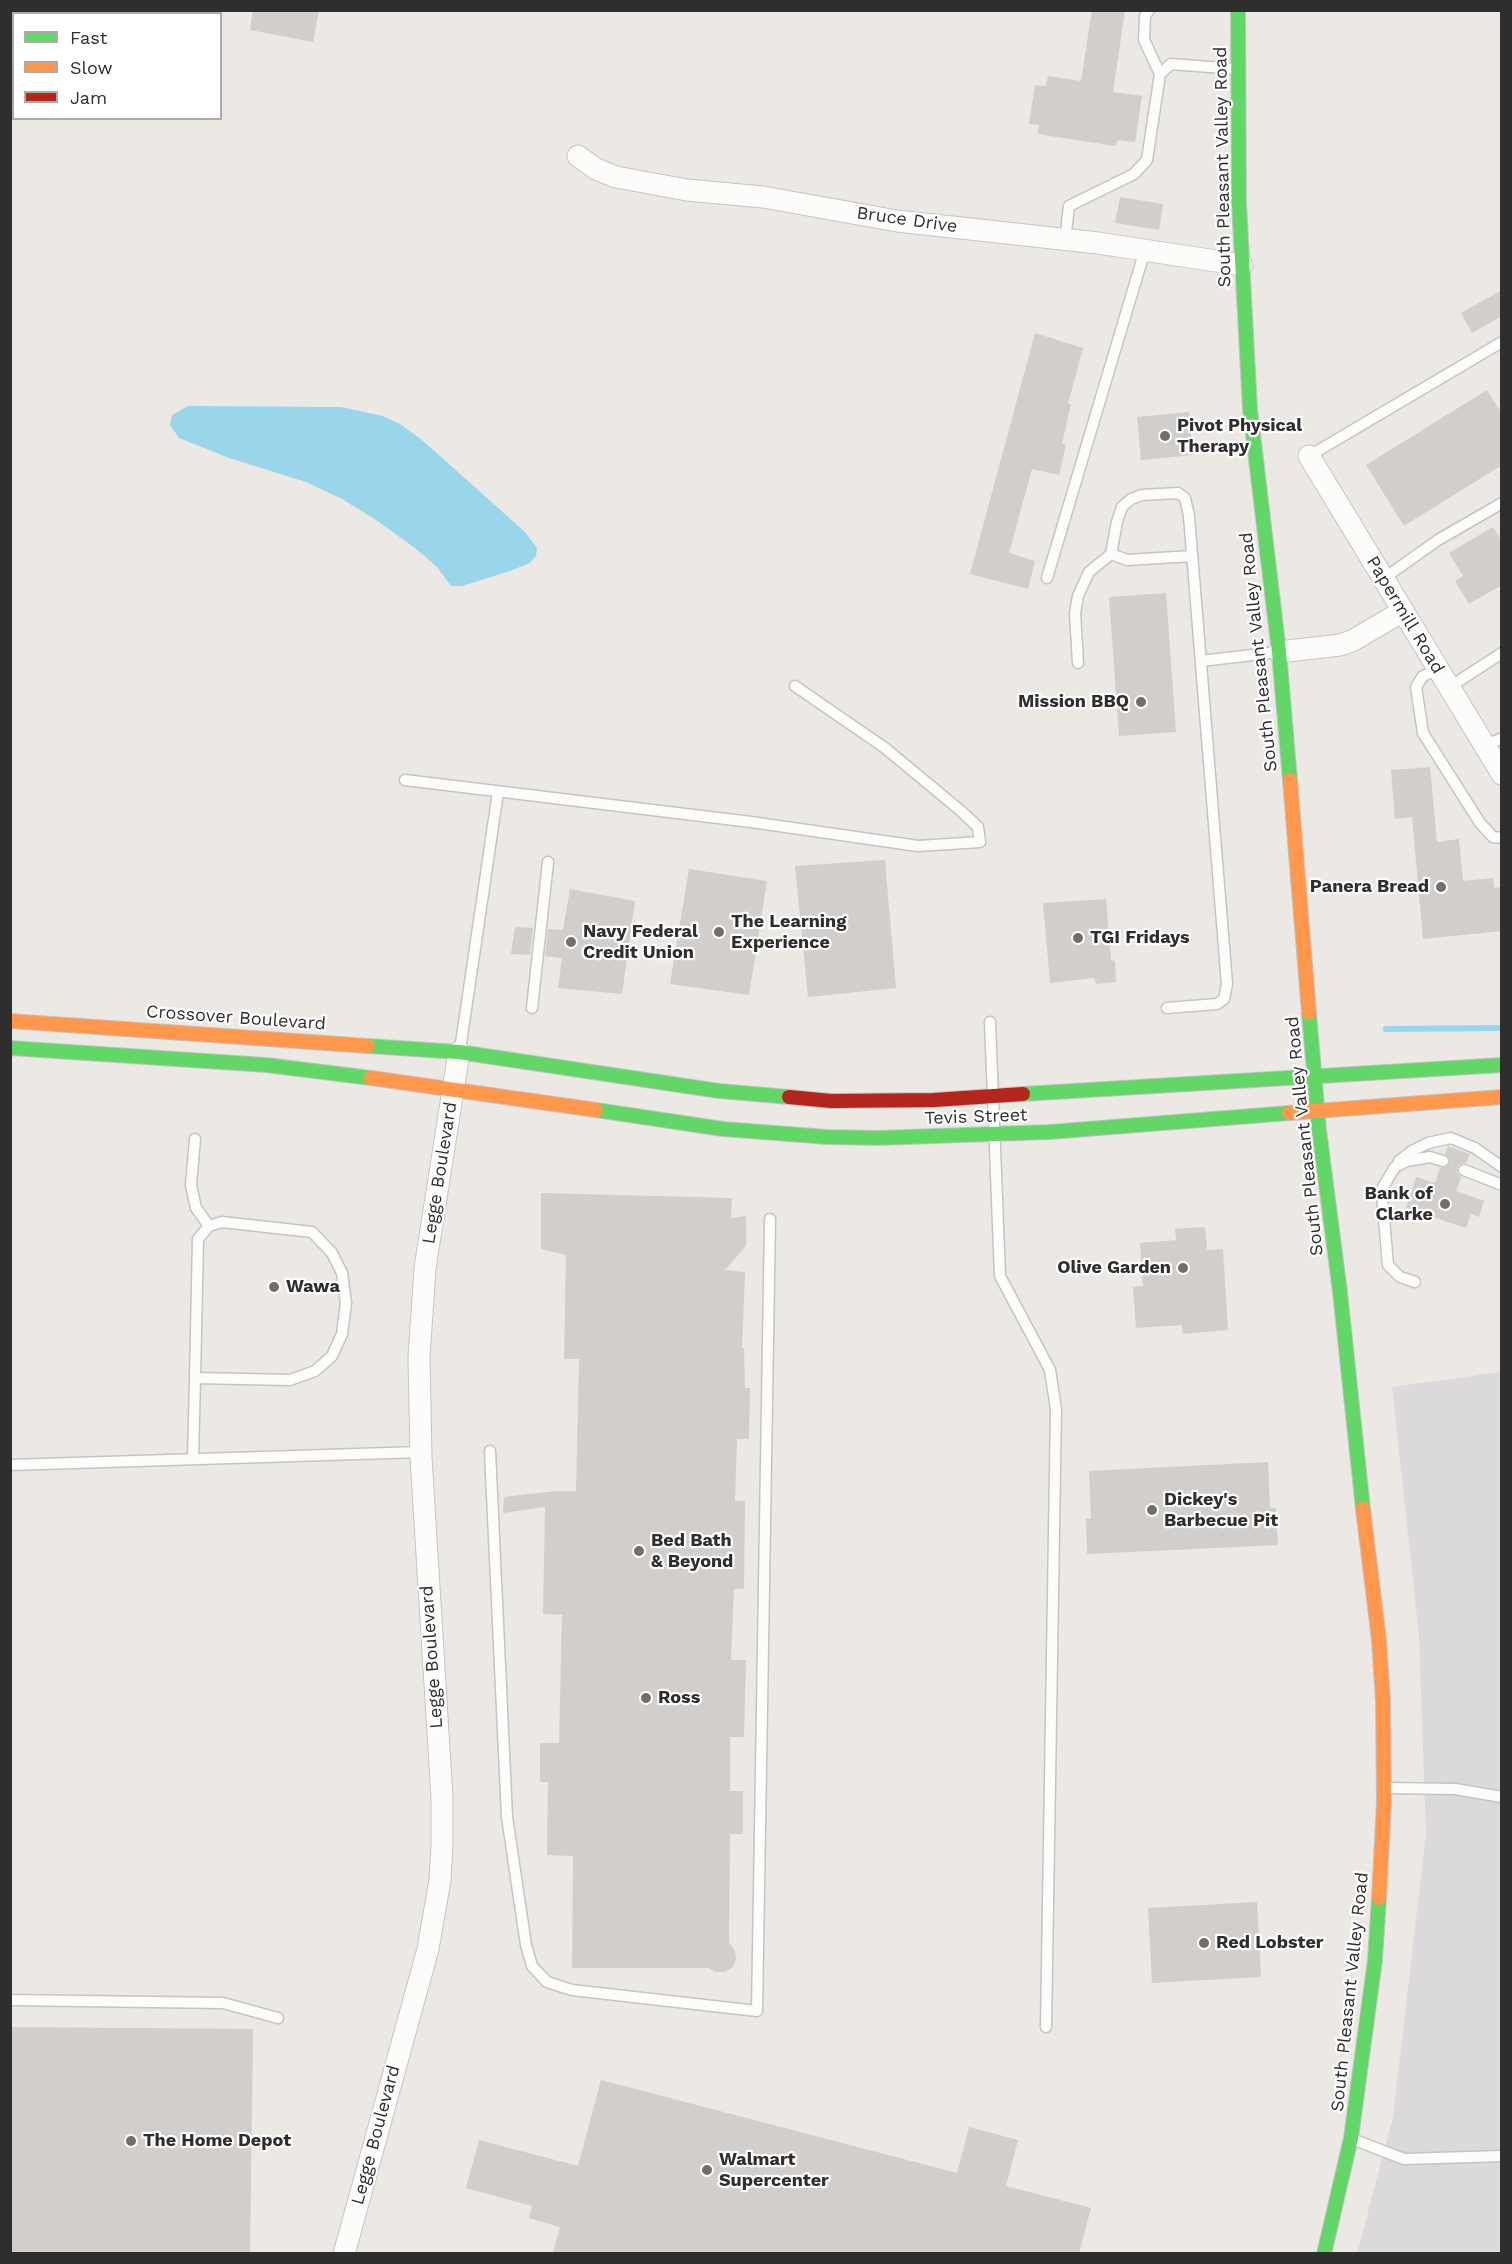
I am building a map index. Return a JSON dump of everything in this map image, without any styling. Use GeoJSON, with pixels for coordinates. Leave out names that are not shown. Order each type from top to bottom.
{"type":"FeatureCollection","features":[{"type":"Feature","properties":{"kind":"main road","name":"South Pleasant Valley Road"},"geometry":{"type":"LineString","coordinates":[[1238,10],[1239,203],[1250,409],[1279,652],[1317,1111],[1379,1640],[1383,1701],[1382,1864],[1376,1960],[1351,2138],[1324,2253]]}},
{"type":"Feature","properties":{"kind":"main road","name":"Crossover Boulevard"},"geometry":{"type":"LineString","coordinates":[[10,1021],[459,1052]]}},
{"type":"Feature","properties":{"kind":"main road"},"geometry":{"type":"LineString","coordinates":[[10,1048],[266,1065],[453,1089]]}},
{"type":"Feature","properties":{"kind":"main road","name":"Tevis Street"},"geometry":{"type":"LineString","coordinates":[[459,1052],[719,1091],[831,1101],[934,1100],[1502,1065]]}},
{"type":"Feature","properties":{"kind":"main road","name":"Tevis Street"},"geometry":{"type":"LineString","coordinates":[[453,1089],[723,1129],[774,1134],[878,1138],[994,1135],[1502,1097]]}},
{"type":"Feature","properties":{"kind":"street","name":"Bruce Drive"},"geometry":{"type":"LineString","coordinates":[[578,156],[596,169],[616,177],[687,190],[763,197],[897,221],[1144,250],[1242,265]]}},
{"type":"Feature","properties":{"kind":"street","name":"Papermill Road"},"geometry":{"type":"LineString","coordinates":[[1309,456],[1448,688],[1493,742],[1502,774]]}},
{"type":"Feature","properties":{"kind":"street"},"geometry":{"type":"LineString","coordinates":[[1279,652],[1340,645],[1352,641],[1402,610]]}},
{"type":"Feature","properties":{"kind":"street","name":"Legge Boulevard"},"geometry":{"type":"LineString","coordinates":[[344,2253],[428,1949],[440,1880],[442,1798],[421,1452],[419,1369],[423,1297],[459,1052]]}},
{"type":"Feature","properties":{"kind":"lane"},"geometry":{"type":"LineString","coordinates":[[1065,240],[1069,206],[1134,174],[1147,160],[1160,74],[1144,40],[1145,16],[1149,10]]}},
{"type":"Feature","properties":{"kind":"lane"},"geometry":{"type":"LineString","coordinates":[[1160,74],[1170,64],[1238,69]]}},
{"type":"Feature","properties":{"kind":"lane"},"geometry":{"type":"LineString","coordinates":[[1047,578],[1144,250]]}},
{"type":"Feature","properties":{"kind":"lane"},"geometry":{"type":"LineString","coordinates":[[1309,456],[1502,342]]}},
{"type":"Feature","properties":{"kind":"lane"},"geometry":{"type":"LineString","coordinates":[[1078,663],[1075,613],[1078,596],[1089,572],[1111,554],[1122,507],[1131,498],[1170,493],[1185,498],[1188,505],[1227,992],[1224,999],[1217,1004],[1167,1008]]}},
{"type":"Feature","properties":{"kind":"lane"},"geometry":{"type":"LineString","coordinates":[[1383,579],[1438,540],[1502,503]]}},
{"type":"Feature","properties":{"kind":"lane"},"geometry":{"type":"LineString","coordinates":[[1111,554],[1119,559],[1136,560],[1192,556]]}},
{"type":"Feature","properties":{"kind":"lane"},"geometry":{"type":"LineString","coordinates":[[1201,660],[1279,652]]}},
{"type":"Feature","properties":{"kind":"lane"},"geometry":{"type":"LineString","coordinates":[[1448,688],[1502,653]]}},
{"type":"Feature","properties":{"kind":"lane"},"geometry":{"type":"LineString","coordinates":[[1437,670],[1423,676],[1416,687],[1423,733],[1480,823],[1493,837],[1502,838]]}},
{"type":"Feature","properties":{"kind":"lane"},"geometry":{"type":"LineString","coordinates":[[405,780],[751,822],[918,846],[980,842],[978,828],[961,811],[885,748],[795,686]]}},
{"type":"Feature","properties":{"kind":"lane"},"geometry":{"type":"LineString","coordinates":[[459,1052],[498,792]]}},
{"type":"Feature","properties":{"kind":"lane"},"geometry":{"type":"LineString","coordinates":[[532,1008],[548,862]]}},
{"type":"Feature","properties":{"kind":"lane"},"geometry":{"type":"LineString","coordinates":[[990,1022],[1000,1276],[1050,1370],[1056,1409],[1046,2027]]}},
{"type":"Feature","properties":{"kind":"lane"},"geometry":{"type":"LineString","coordinates":[[1415,1282],[1400,1277],[1388,1265],[1382,1195],[1391,1172],[1412,1150],[1428,1143],[1450,1138],[1475,1148],[1502,1167]]}},
{"type":"Feature","properties":{"kind":"lane"},"geometry":{"type":"LineString","coordinates":[[195,1139],[191,1185],[196,1208],[209,1226]]}},
{"type":"Feature","properties":{"kind":"lane"},"geometry":{"type":"LineString","coordinates":[[1391,1172],[1400,1164],[1419,1158],[1430,1157],[1443,1161]]}},
{"type":"Feature","properties":{"kind":"lane"},"geometry":{"type":"LineString","coordinates":[[1464,1170],[1502,1185]]}},
{"type":"Feature","properties":{"kind":"lane"},"geometry":{"type":"LineString","coordinates":[[490,1451],[507,1817],[526,1945],[532,1966],[547,1982],[572,1990],[757,2010],[770,1219]]}},
{"type":"Feature","properties":{"kind":"lane"},"geometry":{"type":"LineString","coordinates":[[194,1459],[195,1377],[198,1239],[209,1226],[222,1222],[312,1232],[332,1253],[342,1273],[346,1303],[342,1334],[332,1356],[315,1371],[290,1380],[195,1377]]}},
{"type":"Feature","properties":{"kind":"lane"},"geometry":{"type":"LineString","coordinates":[[10,1465],[421,1452]]}},
{"type":"Feature","properties":{"kind":"lane"},"geometry":{"type":"LineString","coordinates":[[1384,1788],[1455,1789],[1502,1797]]}},
{"type":"Feature","properties":{"kind":"lane"},"geometry":{"type":"LineString","coordinates":[[10,2000],[223,2003],[278,2018]]}},
{"type":"Feature","properties":{"kind":"lane"},"geometry":{"type":"LineString","coordinates":[[1351,2138],[1404,2159],[1502,2156]]}},
{"type":"Feature","properties":{"kind":"shaded area"},"geometry":{"type":"Polygon","coordinates":[[[1501,1372],[1501,2253],[1357,2254],[1393,2117],[1426,1834],[1419,1636],[1392,1387],[1501,1372]]]}},
{"type":"Feature","properties":{"kind":"water"},"geometry":{"type":"Polygon","coordinates":[[[188,406],[341,407],[383,416],[400,424],[422,440],[525,532],[537,548],[536,556],[530,563],[510,571],[462,586],[451,586],[437,567],[415,548],[342,499],[306,482],[229,458],[179,438],[170,425],[172,415],[188,406]]]}},
{"type":"Feature","properties":{"kind":"building"},"geometry":{"type":"Polygon","coordinates":[[[253,10],[319,10],[313,42],[250,30],[253,10]]]}},
{"type":"Feature","properties":{"kind":"building"},"geometry":{"type":"Polygon","coordinates":[[[1092,10],[1125,10],[1113,92],[1142,96],[1135,142],[1118,140],[1115,146],[1038,134],[1039,125],[1029,124],[1035,85],[1046,86],[1048,76],[1081,81],[1092,10]]]}},
{"type":"Feature","properties":{"kind":"building"},"geometry":{"type":"Polygon","coordinates":[[[1120,197],[1163,204],[1159,230],[1115,223],[1120,197]]]}},
{"type":"Feature","properties":{"kind":"building"},"geometry":{"type":"Polygon","coordinates":[[[1502,290],[1502,316],[1472,333],[1461,313],[1502,290]]]}},
{"type":"Feature","properties":{"kind":"building"},"geometry":{"type":"Polygon","coordinates":[[[1035,333],[1083,348],[1068,404],[1071,404],[1062,444],[1066,445],[1059,475],[1032,469],[1009,553],[1035,561],[1028,589],[970,574],[1035,333]]]}},
{"type":"Feature","properties":{"kind":"building"},"geometry":{"type":"Polygon","coordinates":[[[1487,390],[1502,414],[1502,465],[1404,526],[1366,465],[1487,390]]]}},
{"type":"Feature","properties":{"kind":"building","name":"Pivot Physical Therapy"},"geometry":{"type":"Polygon","coordinates":[[[1189,412],[1193,455],[1141,460],[1137,417],[1189,412]]]}},
{"type":"Feature","properties":{"kind":"building"},"geometry":{"type":"Polygon","coordinates":[[[1493,527],[1502,542],[1502,585],[1469,604],[1455,581],[1463,576],[1449,553],[1493,527]]]}},
{"type":"Feature","properties":{"kind":"building"},"geometry":{"type":"Polygon","coordinates":[[[1166,593],[1176,732],[1119,736],[1109,597],[1166,593]]]}},
{"type":"Feature","properties":{"kind":"building"},"geometry":{"type":"Polygon","coordinates":[[[1430,767],[1437,842],[1459,839],[1463,881],[1493,878],[1494,888],[1502,887],[1502,931],[1423,939],[1412,817],[1395,819],[1391,770],[1430,767]]]}},
{"type":"Feature","properties":{"kind":"building"},"geometry":{"type":"Polygon","coordinates":[[[885,860],[896,988],[808,997],[795,866],[885,860]]]}},
{"type":"Feature","properties":{"kind":"building","name":"The Learning Experience"},"geometry":{"type":"Polygon","coordinates":[[[689,869],[767,881],[749,995],[670,984],[689,869]]]}},
{"type":"Feature","properties":{"kind":"building","name":"Navy Federal Credit Union"},"geometry":{"type":"Polygon","coordinates":[[[570,889],[635,901],[622,994],[558,988],[562,958],[545,956],[548,929],[563,930],[570,889]]]}},
{"type":"Feature","properties":{"kind":"building","name":"TGI Fridays"},"geometry":{"type":"Polygon","coordinates":[[[1106,899],[1111,960],[1115,961],[1116,982],[1096,984],[1094,978],[1050,983],[1043,903],[1106,899]]]}},
{"type":"Feature","properties":{"kind":"building"},"geometry":{"type":"Polygon","coordinates":[[[515,927],[533,928],[530,955],[511,954],[515,927]]]}},
{"type":"Feature","properties":{"kind":"building","name":"Bank of Clarke"},"geometry":{"type":"Polygon","coordinates":[[[1448,1146],[1470,1154],[1466,1163],[1460,1164],[1457,1168],[1461,1177],[1456,1191],[1484,1201],[1479,1217],[1471,1214],[1466,1228],[1406,1208],[1416,1177],[1435,1183],[1440,1168],[1448,1166],[1450,1159],[1445,1154],[1448,1146]]]}},
{"type":"Feature","properties":{"kind":"building"},"geometry":{"type":"Polygon","coordinates":[[[541,1193],[732,1198],[731,1218],[746,1216],[746,1246],[725,1270],[745,1272],[742,1348],[744,1348],[745,1388],[750,1388],[749,1439],[737,1439],[735,1501],[745,1501],[744,1589],[734,1589],[731,1660],[746,1660],[744,1737],[730,1737],[730,1791],[743,1791],[743,1834],[730,1834],[729,1942],[735,1951],[736,1959],[733,1967],[724,1972],[716,1972],[709,1968],[572,1968],[573,1856],[547,1855],[548,1782],[540,1782],[540,1743],[559,1743],[562,1615],[543,1614],[545,1507],[503,1513],[504,1497],[576,1491],[579,1359],[564,1359],[566,1255],[541,1249],[541,1193]]]}},
{"type":"Feature","properties":{"kind":"building","name":"Olive Garden"},"geometry":{"type":"Polygon","coordinates":[[[1205,1227],[1207,1250],[1223,1249],[1228,1330],[1183,1334],[1182,1325],[1136,1328],[1133,1287],[1143,1286],[1140,1243],[1176,1240],[1175,1229],[1205,1227]]]}},
{"type":"Feature","properties":{"kind":"building"},"geometry":{"type":"Polygon","coordinates":[[[1268,1462],[1270,1508],[1276,1508],[1278,1545],[1087,1554],[1086,1519],[1091,1519],[1089,1471],[1268,1462]]]}},
{"type":"Feature","properties":{"kind":"building","name":"Red Lobster"},"geometry":{"type":"Polygon","coordinates":[[[1257,1902],[1261,1977],[1152,1983],[1148,1908],[1257,1902]]]}},
{"type":"Feature","properties":{"kind":"building","name":"The Home Depot"},"geometry":{"type":"Polygon","coordinates":[[[10,2027],[253,2029],[250,2253],[10,2253],[10,2027]]]}},
{"type":"Feature","properties":{"kind":"building","name":"Walmart Supercenter"},"geometry":{"type":"Polygon","coordinates":[[[601,2080],[957,2173],[969,2127],[1018,2140],[1006,2186],[1091,2208],[1079,2253],[553,2253],[560,2227],[529,2218],[532,2206],[466,2188],[479,2140],[578,2166],[601,2080]]]}},
{"type":"Feature","properties":{"kind":"waterway"},"geometry":{"type":"LineString","coordinates":[[1386,1029],[1502,1028]]}},
{"type":"Feature","properties":{"kind":"traffic: fast"},"geometry":{"type":"LineString","coordinates":[[1238,10],[1239,203],[1250,409],[1279,652],[1290,780]]}},
{"type":"Feature","properties":{"kind":"traffic: fast"},"geometry":{"type":"LineString","coordinates":[[1309,1013],[1319,1130],[1340,1292],[1363,1509]]}},
{"type":"Feature","properties":{"kind":"traffic: fast"},"geometry":{"type":"LineString","coordinates":[[368,1046],[459,1052],[719,1091],[789,1097]]}},
{"type":"Feature","properties":{"kind":"traffic: fast"},"geometry":{"type":"LineString","coordinates":[[10,1048],[266,1065],[371,1078]]}},
{"type":"Feature","properties":{"kind":"traffic: fast"},"geometry":{"type":"LineString","coordinates":[[1023,1094],[1502,1065]]}},
{"type":"Feature","properties":{"kind":"traffic: fast"},"geometry":{"type":"LineString","coordinates":[[596,1110],[723,1129],[827,1137],[878,1138],[1050,1132],[1289,1113]]}},
{"type":"Feature","properties":{"kind":"traffic: fast"},"geometry":{"type":"LineString","coordinates":[[1324,2254],[1351,2138],[1375,1960],[1379,1898]]}},
{"type":"Feature","properties":{"kind":"traffic: slow"},"geometry":{"type":"LineString","coordinates":[[1290,780],[1309,1013]]}},
{"type":"Feature","properties":{"kind":"traffic: slow"},"geometry":{"type":"LineString","coordinates":[[10,1021],[368,1046]]}},
{"type":"Feature","properties":{"kind":"traffic: slow"},"geometry":{"type":"LineString","coordinates":[[371,1078],[596,1110]]}},
{"type":"Feature","properties":{"kind":"traffic: slow"},"geometry":{"type":"LineString","coordinates":[[1289,1113],[1502,1097]]}},
{"type":"Feature","properties":{"kind":"traffic: slow"},"geometry":{"type":"LineString","coordinates":[[1363,1509],[1379,1640],[1383,1701],[1384,1802],[1379,1898]]}},
{"type":"Feature","properties":{"kind":"traffic: jam"},"geometry":{"type":"LineString","coordinates":[[789,1097],[831,1101],[934,1100],[1023,1094]]}},
{"type":"Feature","properties":{"kind":"place","name":"Pivot Physical Therapy"},"geometry":{"type":"Point","coordinates":[1165,436]}},
{"type":"Feature","properties":{"kind":"place","name":"Mission BBQ"},"geometry":{"type":"Point","coordinates":[1141,702]}},
{"type":"Feature","properties":{"kind":"place","name":"Panera Bread"},"geometry":{"type":"Point","coordinates":[1441,887]}},
{"type":"Feature","properties":{"kind":"place","name":"The Learning Experience"},"geometry":{"type":"Point","coordinates":[719,932]}},
{"type":"Feature","properties":{"kind":"place","name":"TGI Fridays"},"geometry":{"type":"Point","coordinates":[1078,938]}},
{"type":"Feature","properties":{"kind":"place","name":"Navy Federal Credit Union"},"geometry":{"type":"Point","coordinates":[571,942]}},
{"type":"Feature","properties":{"kind":"place","name":"Bank of Clarke"},"geometry":{"type":"Point","coordinates":[1445,1204]}},
{"type":"Feature","properties":{"kind":"place","name":"Olive Garden"},"geometry":{"type":"Point","coordinates":[1183,1268]}},
{"type":"Feature","properties":{"kind":"place","name":"Wawa"},"geometry":{"type":"Point","coordinates":[274,1287]}},
{"type":"Feature","properties":{"kind":"place","name":"Dickey's Barbecue Pit"},"geometry":{"type":"Point","coordinates":[1152,1510]}},
{"type":"Feature","properties":{"kind":"place","name":"Bed Bath & Beyond"},"geometry":{"type":"Point","coordinates":[639,1551]}},
{"type":"Feature","properties":{"kind":"place","name":"Ross"},"geometry":{"type":"Point","coordinates":[646,1698]}},
{"type":"Feature","properties":{"kind":"place","name":"Red Lobster"},"geometry":{"type":"Point","coordinates":[1204,1943]}},
{"type":"Feature","properties":{"kind":"place","name":"The Home Depot"},"geometry":{"type":"Point","coordinates":[131,2141]}},
{"type":"Feature","properties":{"kind":"place","name":"Walmart Supercenter"},"geometry":{"type":"Point","coordinates":[707,2170]}}]}
